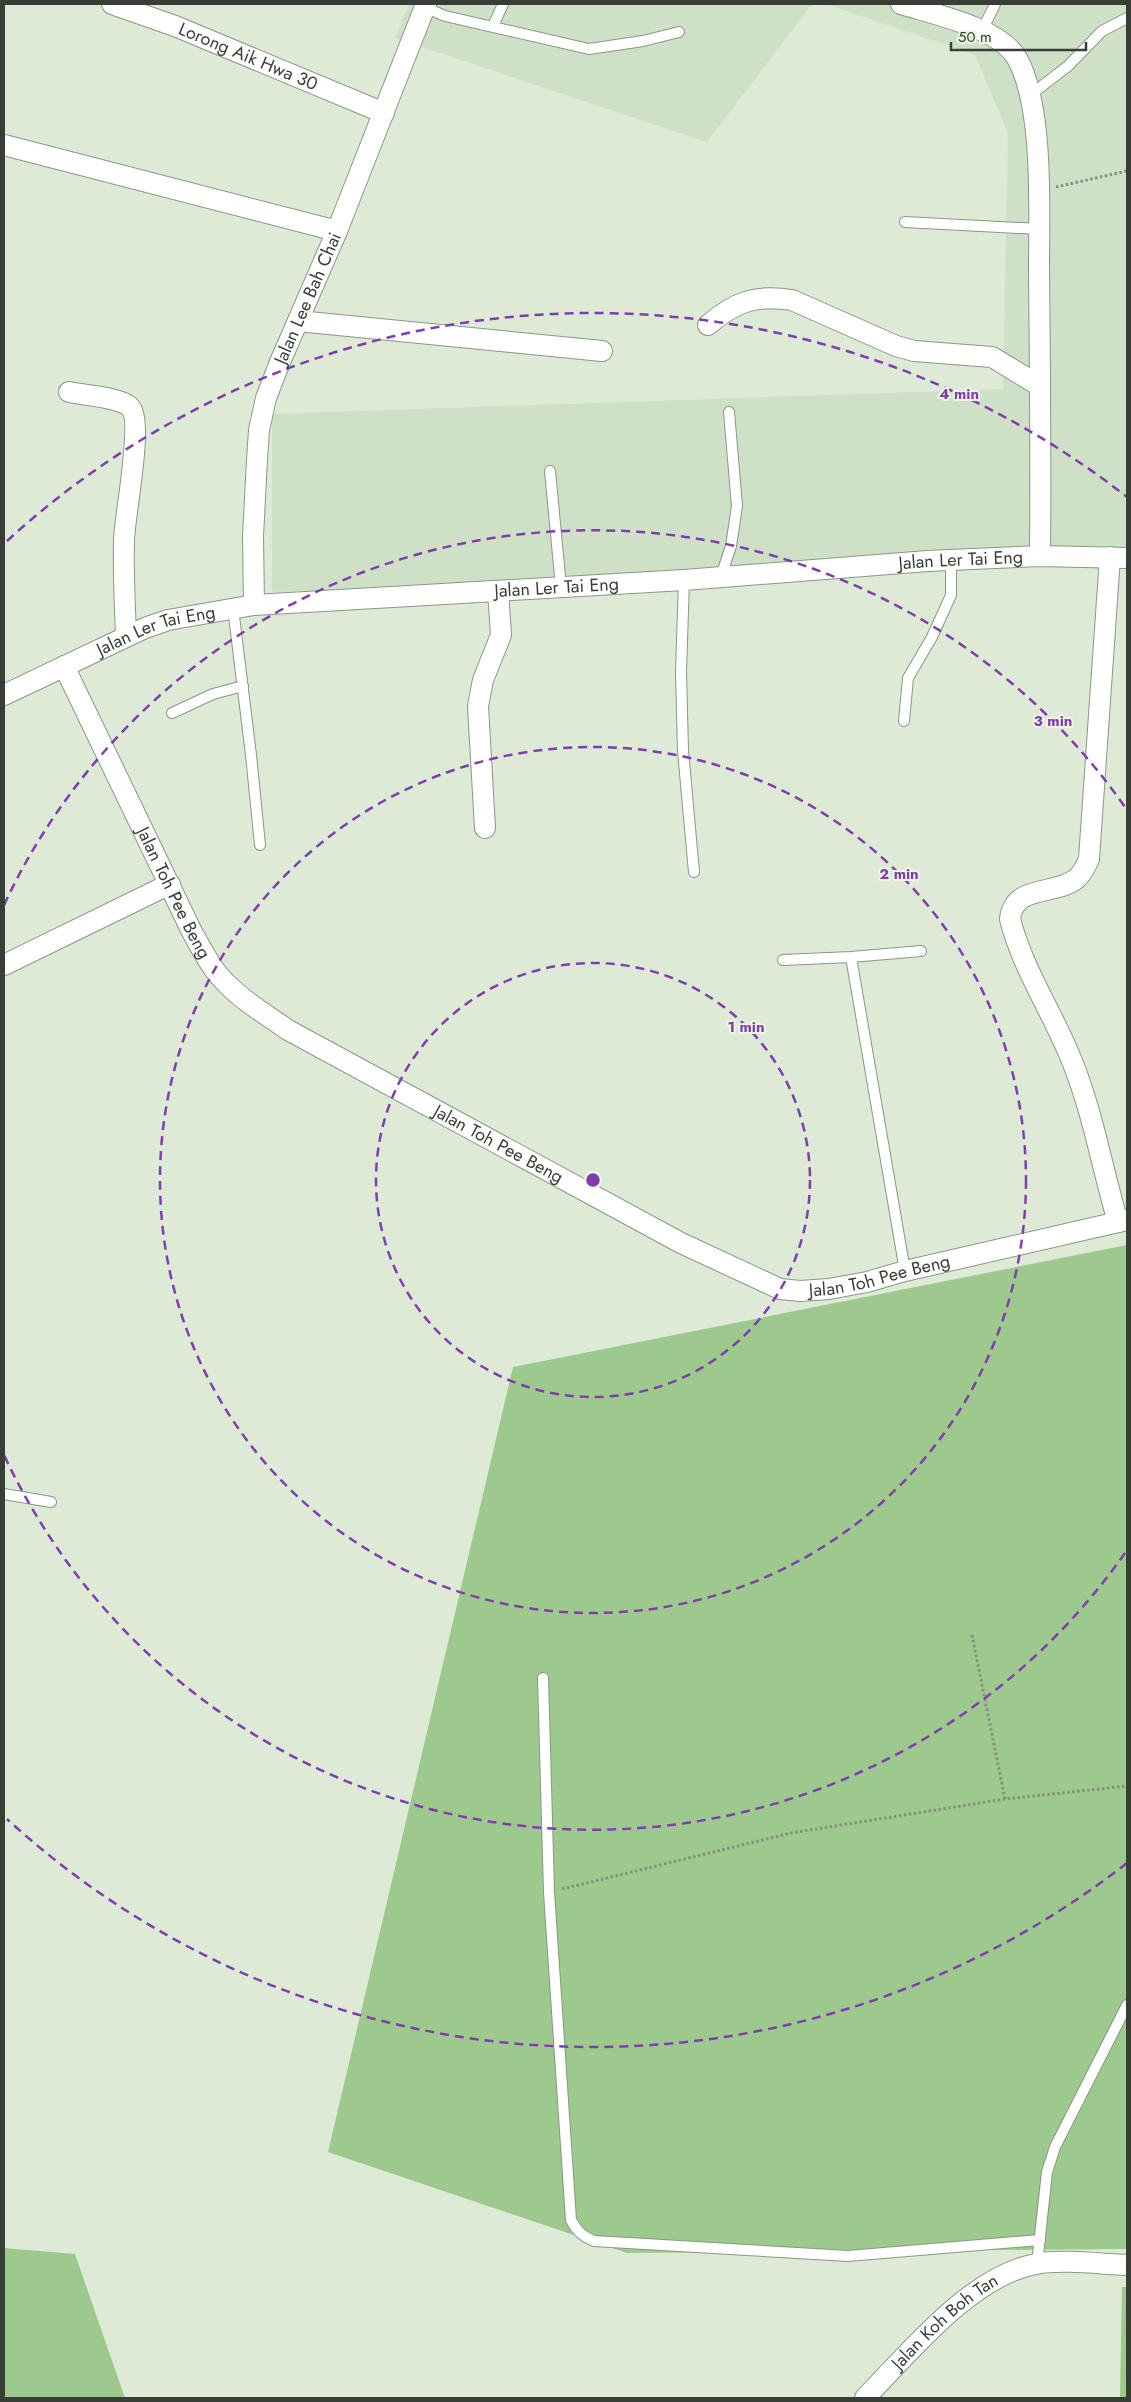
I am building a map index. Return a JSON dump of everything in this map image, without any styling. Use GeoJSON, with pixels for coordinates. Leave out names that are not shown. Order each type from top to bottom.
{"type":"FeatureCollection","features":[{"type":"Feature","properties":{"kind":"street","name":"Lorong Aik Hwa 30"},"geometry":{"type":"LineString","coordinates":[[112,4],[175,26],[384,113]]}},
{"type":"Feature","properties":{"kind":"street"},"geometry":{"type":"LineString","coordinates":[[901,4],[983,29],[1018,58],[1034,115],[1039,192],[1040,556]]}},
{"type":"Feature","properties":{"kind":"street","name":"Jalan Lee Bah Chai"},"geometry":{"type":"LineString","coordinates":[[254,605],[253,536],[259,430],[266,398],[298,321],[325,227],[384,113],[425,6]]}},
{"type":"Feature","properties":{"kind":"street"},"geometry":{"type":"LineString","coordinates":[[4,145],[325,227]]}},
{"type":"Feature","properties":{"kind":"street"},"geometry":{"type":"LineString","coordinates":[[708,325],[727,309],[744,302],[775,297],[792,300],[896,346],[914,352],[992,357],[1040,386]]}},
{"type":"Feature","properties":{"kind":"street"},"geometry":{"type":"LineString","coordinates":[[298,321],[602,351]]}},
{"type":"Feature","properties":{"kind":"street"},"geometry":{"type":"LineString","coordinates":[[69,392],[118,401],[129,406],[134,415],[133,460],[124,540],[126,637]]}},
{"type":"Feature","properties":{"kind":"street","name":"Jalan Ler Tai Eng"},"geometry":{"type":"LineString","coordinates":[[4,695],[126,637],[168,620],[254,605],[684,580],[950,560],[1040,556],[1119,558]]}},
{"type":"Feature","properties":{"kind":"street"},"geometry":{"type":"LineString","coordinates":[[1119,558],[1089,859],[1077,878],[1067,884],[1023,896],[1011,910],[1010,919],[1030,975],[1063,1038],[1085,1095],[1106,1181],[1123,1221]]}},
{"type":"Feature","properties":{"kind":"street"},"geometry":{"type":"LineString","coordinates":[[485,828],[478,706],[483,680],[501,635],[498,591]]}},
{"type":"Feature","properties":{"kind":"street","name":"Jalan Toh Pee Beng"},"geometry":{"type":"LineString","coordinates":[[64,666],[209,962],[226,983],[251,1004],[297,1034],[681,1243],[780,1289],[800,1292],[867,1282],[905,1271],[1123,1221]]}},
{"type":"Feature","properties":{"kind":"street"},"geometry":{"type":"LineString","coordinates":[[4,965],[170,884]]}},
{"type":"Feature","properties":{"kind":"street","name":"Jalan Koh Boh Tan"},"geometry":{"type":"LineString","coordinates":[[866,2398],[937,2325],[977,2291],[1002,2275],[1037,2264],[1127,2266]]}},
{"type":"Feature","properties":{"kind":"lane"},"geometry":{"type":"LineString","coordinates":[[493,26],[503,4]]}},
{"type":"Feature","properties":{"kind":"lane"},"geometry":{"type":"LineString","coordinates":[[983,29],[995,4]]}},
{"type":"Feature","properties":{"kind":"lane"},"geometry":{"type":"LineString","coordinates":[[425,6],[445,16],[588,49],[635,42],[680,32]]}},
{"type":"Feature","properties":{"kind":"lane"},"geometry":{"type":"LineString","coordinates":[[1029,96],[1058,75],[1102,32],[1127,18]]}},
{"type":"Feature","properties":{"kind":"lane"},"geometry":{"type":"LineString","coordinates":[[905,222],[1039,229]]}},
{"type":"Feature","properties":{"kind":"lane"},"geometry":{"type":"LineString","coordinates":[[721,576],[731,546],[737,506],[729,412]]}},
{"type":"Feature","properties":{"kind":"lane"},"geometry":{"type":"LineString","coordinates":[[550,471],[561,587]]}},
{"type":"Feature","properties":{"kind":"lane"},"geometry":{"type":"LineString","coordinates":[[904,721],[908,678],[932,637],[951,595],[950,560]]}},
{"type":"Feature","properties":{"kind":"lane"},"geometry":{"type":"LineString","coordinates":[[684,580],[683,751],[694,872]]}},
{"type":"Feature","properties":{"kind":"lane"},"geometry":{"type":"LineString","coordinates":[[233,608],[260,844]]}},
{"type":"Feature","properties":{"kind":"lane"},"geometry":{"type":"LineString","coordinates":[[172,713],[213,694],[243,686]]}},
{"type":"Feature","properties":{"kind":"lane"},"geometry":{"type":"LineString","coordinates":[[783,960],[850,958],[921,951]]}},
{"type":"Feature","properties":{"kind":"lane"},"geometry":{"type":"LineString","coordinates":[[850,958],[905,1271]]}},
{"type":"Feature","properties":{"kind":"lane"},"geometry":{"type":"LineString","coordinates":[[4,1494],[50,1502]]}},
{"type":"Feature","properties":{"kind":"lane"},"geometry":{"type":"LineString","coordinates":[[543,1678],[549,1892],[571,2220],[576,2229],[584,2237],[594,2241],[848,2256],[1040,2240]]}},
{"type":"Feature","properties":{"kind":"lane"},"geometry":{"type":"LineString","coordinates":[[1037,2264],[1046,2172],[1055,2147],[1127,2004]]}},
{"type":"Feature","properties":{"kind":"path"},"geometry":{"type":"LineString","coordinates":[[1039,192],[1127,171]]}},
{"type":"Feature","properties":{"kind":"path"},"geometry":{"type":"LineString","coordinates":[[972,1635],[1005,1799]]}},
{"type":"Feature","properties":{"kind":"path"},"geometry":{"type":"LineString","coordinates":[[549,1892],[790,1833],[1005,1799],[1127,1786]]}},
{"type":"Feature","properties":{"kind":"shaded area"},"geometry":{"type":"Polygon","coordinates":[[[409,4],[812,4],[707,142],[395,38],[409,4]]]}},
{"type":"Feature","properties":{"kind":"shaded area"},"geometry":{"type":"Polygon","coordinates":[[[826,4],[1127,4],[1127,556],[272,592],[272,414],[1003,389],[1008,133],[975,55],[826,4]]]}},
{"type":"Feature","properties":{"kind":"green space"},"geometry":{"type":"Polygon","coordinates":[[[1127,1245],[1127,2249],[627,2253],[328,2152],[513,1367],[1127,1245]]]}},
{"type":"Feature","properties":{"kind":"green space"},"geometry":{"type":"Polygon","coordinates":[[[4,2248],[75,2254],[125,2398],[4,2398],[4,2248]]]}},
{"type":"Feature","properties":{"kind":"green space"},"geometry":{"type":"Polygon","coordinates":[[[1122,2287],[1127,2287],[1127,2398],[1120,2398],[1122,2287]]]}}]}
